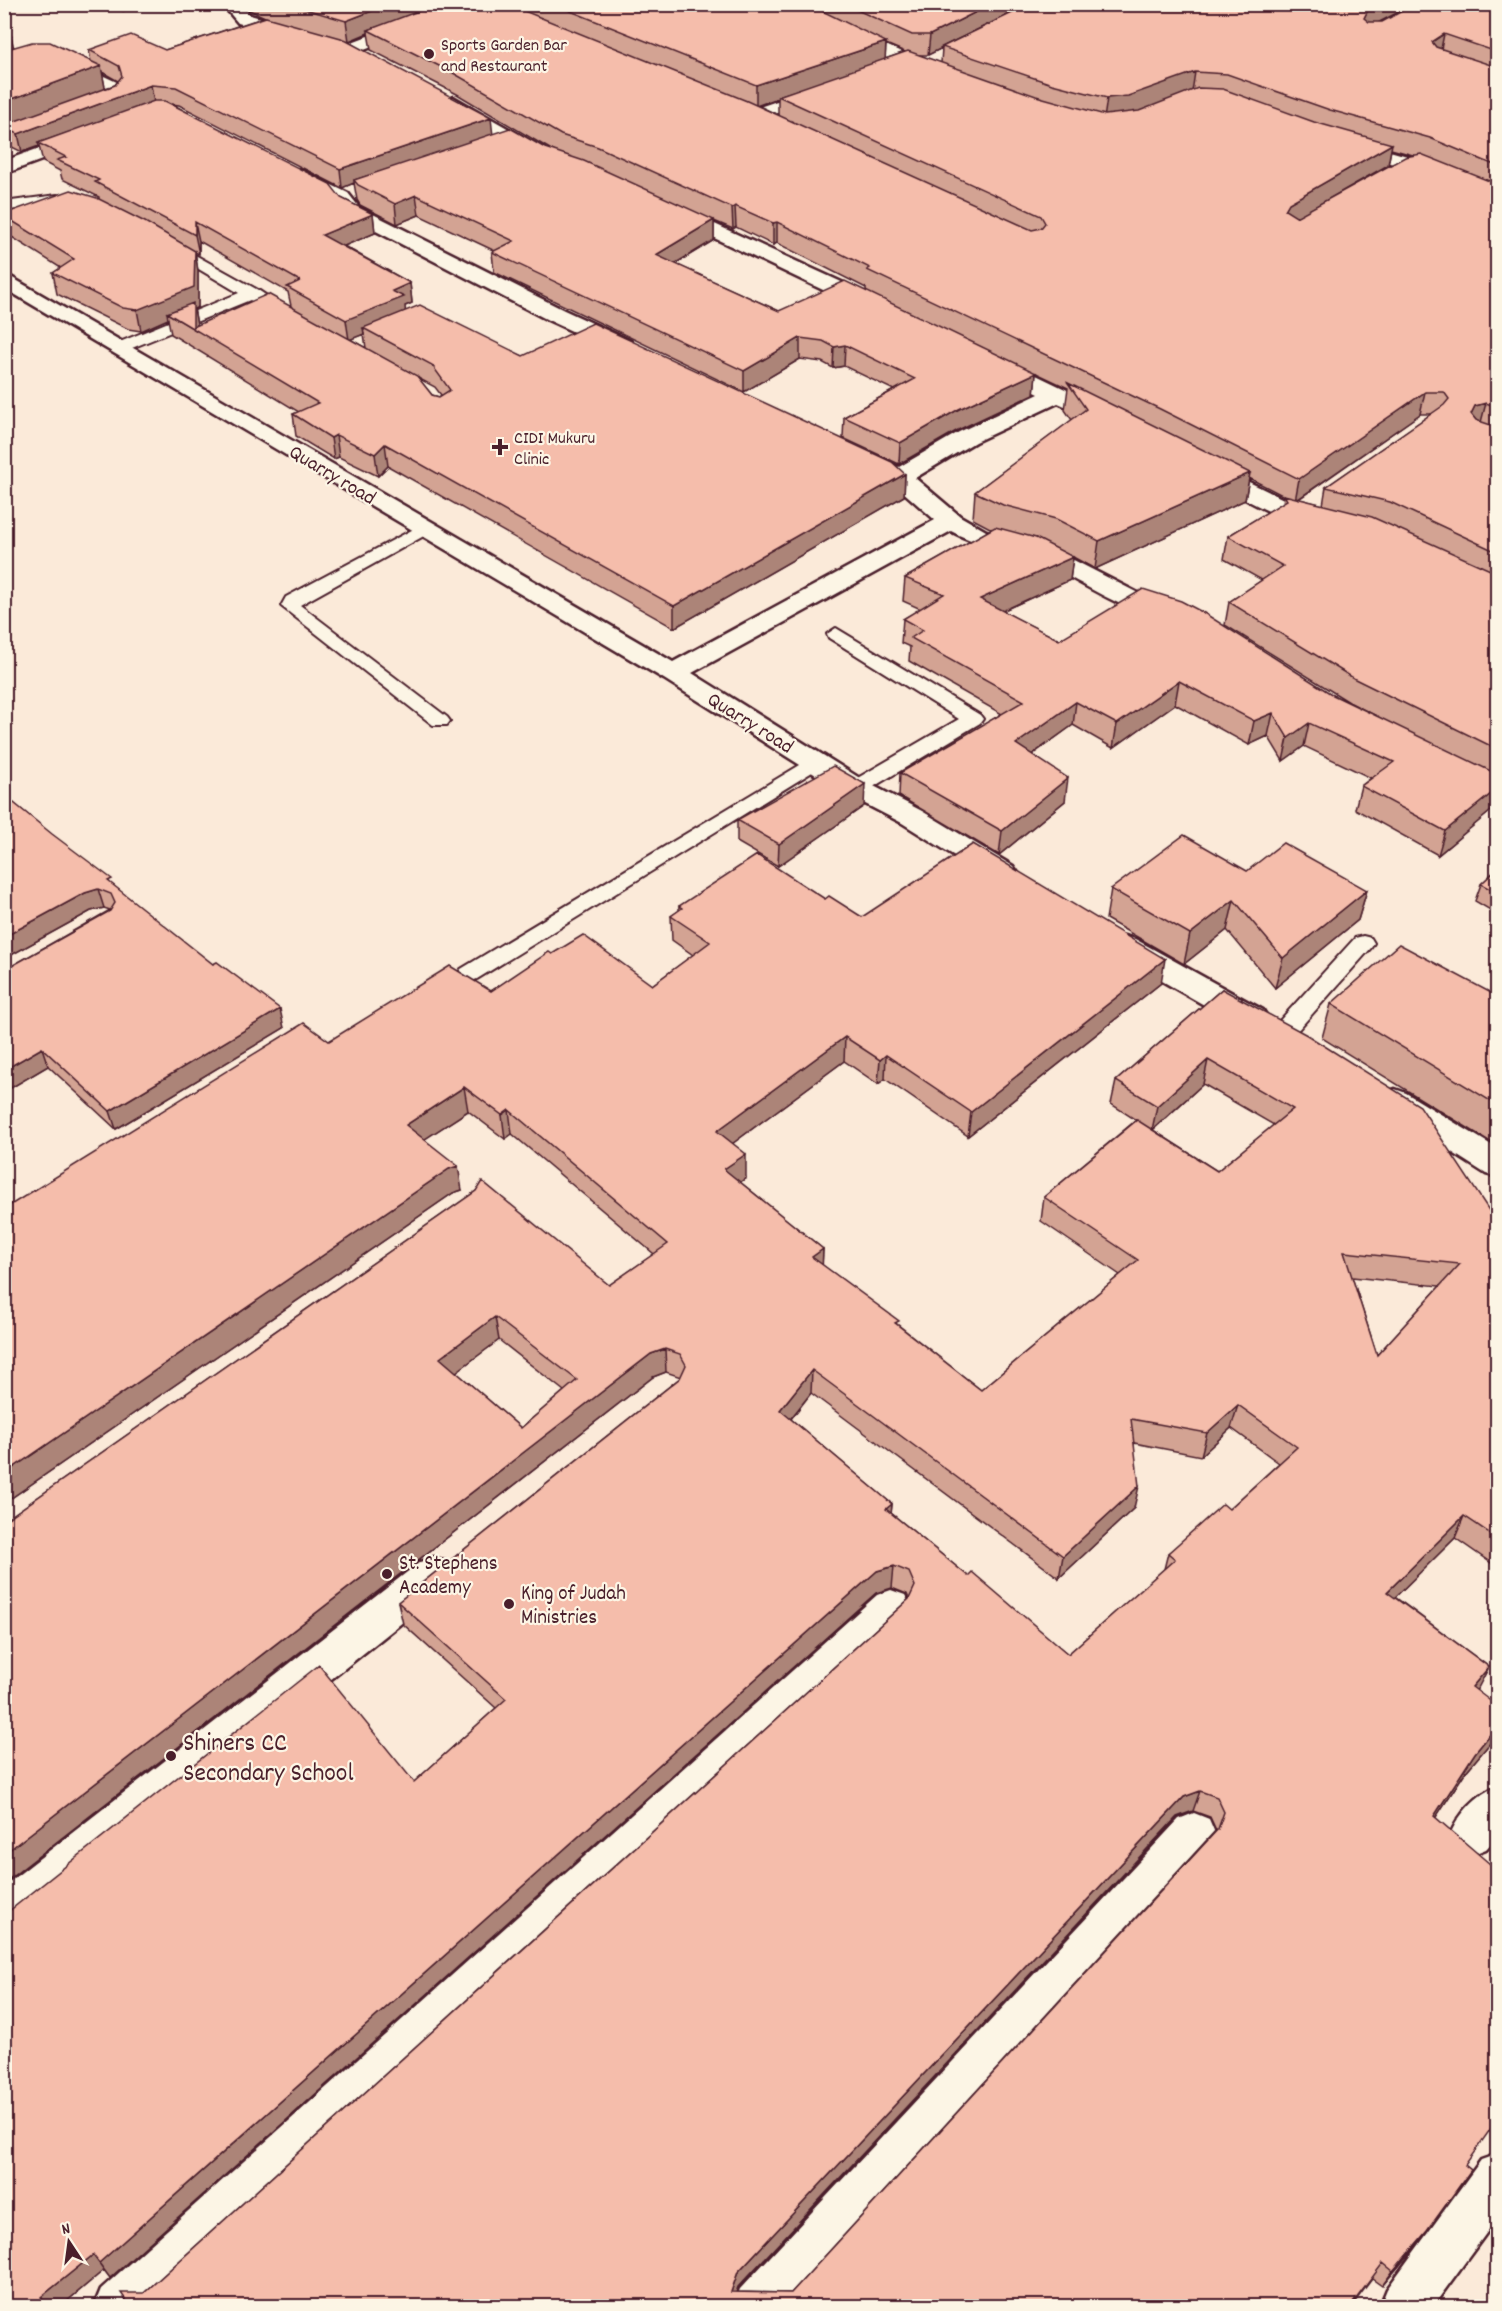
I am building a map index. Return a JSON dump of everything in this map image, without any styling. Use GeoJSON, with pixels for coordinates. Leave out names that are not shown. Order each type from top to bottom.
{"type":"FeatureCollection","features":[{"type":"Feature","properties":{"kind":"street"},"geometry":{"type":"LineString","coordinates":[[230,4],[244,19],[350,49],[370,59]]}},
{"type":"Feature","properties":{"kind":"street"},"geometry":{"type":"LineString","coordinates":[[350,49],[470,4]]}},
{"type":"Feature","properties":{"kind":"street"},"geometry":{"type":"LineString","coordinates":[[779,4],[907,63],[950,79]]}},
{"type":"Feature","properties":{"kind":"street"},"geometry":{"type":"LineString","coordinates":[[885,71],[907,63],[932,62],[942,57]]}},
{"type":"Feature","properties":{"kind":"street"},"geometry":{"type":"LineString","coordinates":[[755,115],[842,86]]}},
{"type":"Feature","properties":{"kind":"street"},"geometry":{"type":"LineString","coordinates":[[439,95],[554,162]]}},
{"type":"Feature","properties":{"kind":"street"},"geometry":{"type":"LineString","coordinates":[[734,107],[776,125]]}},
{"type":"Feature","properties":{"kind":"street"},"geometry":{"type":"LineString","coordinates":[[4,168],[102,132]]}},
{"type":"Feature","properties":{"kind":"street"},"geometry":{"type":"LineString","coordinates":[[490,146],[512,139]]}},
{"type":"Feature","properties":{"kind":"street"},"geometry":{"type":"LineString","coordinates":[[1329,140],[1418,165],[1497,199]]}},
{"type":"Feature","properties":{"kind":"street"},"geometry":{"type":"LineString","coordinates":[[278,165],[352,193],[352,211],[556,315],[641,354]]}},
{"type":"Feature","properties":{"kind":"street"},"geometry":{"type":"LineString","coordinates":[[1383,177],[1418,165]]}},
{"type":"Feature","properties":{"kind":"street"},"geometry":{"type":"LineString","coordinates":[[655,203],[896,316]]}},
{"type":"Feature","properties":{"kind":"street","name":"Quarry road"},"geometry":{"type":"LineString","coordinates":[[4,279],[673,673],[856,788],[912,817],[1021,883]]}},
{"type":"Feature","properties":{"kind":"street"},"geometry":{"type":"LineString","coordinates":[[972,353],[1128,429]]}},
{"type":"Feature","properties":{"kind":"street"},"geometry":{"type":"LineString","coordinates":[[900,477],[967,437],[1058,394]]}},
{"type":"Feature","properties":{"kind":"street"},"geometry":{"type":"LineString","coordinates":[[850,453],[900,477],[951,520],[977,536],[1043,554],[1131,599],[1196,620]]}},
{"type":"Feature","properties":{"kind":"street"},"geometry":{"type":"LineString","coordinates":[[1191,460],[1296,514],[1341,524]]}},
{"type":"Feature","properties":{"kind":"street"},"geometry":{"type":"LineString","coordinates":[[1296,514],[1325,494]]}},
{"type":"Feature","properties":{"kind":"street"},"geometry":{"type":"LineString","coordinates":[[673,673],[951,520]]}},
{"type":"Feature","properties":{"kind":"street"},"geometry":{"type":"LineString","coordinates":[[1100,931],[1292,1039]]}},
{"type":"Feature","properties":{"kind":"street"},"geometry":{"type":"LineString","coordinates":[[1371,1086],[1497,1165]]}},
{"type":"Feature","properties":{"kind":"street"},"geometry":{"type":"LineString","coordinates":[[4,1913],[462,1552]]}},
{"type":"Feature","properties":{"kind":"street"},"geometry":{"type":"LineString","coordinates":[[118,2307],[891,1607]]}},
{"type":"Feature","properties":{"kind":"street"},"geometry":{"type":"LineString","coordinates":[[1471,1835],[1497,1804]]}},
{"type":"Feature","properties":{"kind":"street"},"geometry":{"type":"LineString","coordinates":[[757,2307],[1194,1833]]}},
{"type":"Feature","properties":{"kind":"street"},"geometry":{"type":"LineString","coordinates":[[1404,2307],[1497,2177]]}},
{"type":"Feature","properties":{"kind":"lane"},"geometry":{"type":"LineString","coordinates":[[60,60],[116,87],[117,92],[112,98],[80,110]]}},
{"type":"Feature","properties":{"kind":"lane"},"geometry":{"type":"LineString","coordinates":[[4,207],[57,199],[80,203]]}},
{"type":"Feature","properties":{"kind":"lane"},"geometry":{"type":"LineString","coordinates":[[155,238],[306,325]]}},
{"type":"Feature","properties":{"kind":"lane"},"geometry":{"type":"LineString","coordinates":[[121,347],[252,293]]}},
{"type":"Feature","properties":{"kind":"lane"},"geometry":{"type":"LineString","coordinates":[[425,528],[293,601],[290,606],[440,721]]}},
{"type":"Feature","properties":{"kind":"lane"},"geometry":{"type":"LineString","coordinates":[[836,634],[973,719],[856,788]]}},
{"type":"Feature","properties":{"kind":"lane"},"geometry":{"type":"LineString","coordinates":[[469,974],[815,762]]}},
{"type":"Feature","properties":{"kind":"lane"},"geometry":{"type":"LineString","coordinates":[[1292,1039],[1363,943]]}},
{"type":"Feature","properties":{"kind":"building"},"geometry":{"type":"Polygon","coordinates":[[[288,4],[390,4],[346,21],[288,4]]]}},
{"type":"Feature","properties":{"kind":"building"},"geometry":{"type":"Polygon","coordinates":[[[437,4],[507,4],[747,101],[1032,230],[1041,228],[1045,223],[1041,216],[778,96],[908,51],[1036,96],[1105,115],[1139,111],[1198,88],[1223,89],[1314,122],[1392,144],[1289,203],[1285,210],[1296,217],[1405,157],[1421,154],[1497,184],[1497,407],[1486,403],[1475,406],[1471,414],[1476,420],[1497,427],[1497,552],[1390,502],[1326,487],[1444,405],[1449,399],[1444,392],[1425,392],[1299,479],[1160,409],[867,270],[870,268],[777,222],[773,223],[735,206],[732,208],[598,147],[561,135],[455,74],[368,30],[437,4]]]}},
{"type":"Feature","properties":{"kind":"building"},"geometry":{"type":"Polygon","coordinates":[[[553,4],[808,4],[886,42],[756,85],[553,4]]]}},
{"type":"Feature","properties":{"kind":"building"},"geometry":{"type":"Polygon","coordinates":[[[844,4],[992,4],[930,35],[912,35],[844,4]]]}},
{"type":"Feature","properties":{"kind":"building"},"geometry":{"type":"Polygon","coordinates":[[[1031,4],[1379,4],[1368,10],[1364,18],[1369,22],[1382,22],[1415,4],[1497,4],[1497,52],[1444,34],[1432,42],[1436,47],[1497,67],[1497,166],[1430,138],[1330,110],[1227,74],[1195,72],[1128,96],[1107,98],[1052,84],[942,47],[1031,4]]]}},
{"type":"Feature","properties":{"kind":"building"},"geometry":{"type":"Polygon","coordinates":[[[266,17],[341,38],[491,118],[340,169],[176,87],[151,85],[18,134],[4,127],[4,125],[115,85],[122,76],[119,66],[89,50],[131,35],[165,50],[266,17]]]}},
{"type":"Feature","properties":{"kind":"building"},"geometry":{"type":"Polygon","coordinates":[[[32,42],[50,42],[101,66],[4,102],[4,50],[32,42]]]}},
{"type":"Feature","properties":{"kind":"building"},"geometry":{"type":"Polygon","coordinates":[[[154,101],[165,101],[330,184],[341,198],[373,214],[322,235],[410,283],[392,291],[404,297],[346,320],[287,287],[300,281],[195,222],[195,235],[95,182],[99,180],[57,160],[66,157],[38,143],[154,101]]]}},
{"type":"Feature","properties":{"kind":"building"},"geometry":{"type":"Polygon","coordinates":[[[510,128],[545,148],[584,161],[714,220],[656,255],[779,311],[845,281],[1036,373],[959,409],[900,443],[844,417],[915,379],[845,345],[834,347],[823,341],[800,338],[744,371],[492,252],[514,241],[416,195],[395,204],[358,185],[354,180],[510,128]]]}},
{"type":"Feature","properties":{"kind":"building"},"geometry":{"type":"Polygon","coordinates":[[[71,190],[97,198],[195,251],[194,287],[137,310],[123,308],[53,273],[74,259],[4,214],[71,190]]]}},
{"type":"Feature","properties":{"kind":"building"},"geometry":{"type":"Polygon","coordinates":[[[268,294],[417,376],[432,395],[439,397],[450,390],[432,365],[363,328],[420,305],[523,356],[593,323],[892,462],[905,474],[674,606],[385,444],[375,454],[336,435],[331,438],[293,414],[318,403],[167,313],[193,303],[193,327],[268,294]]]}},
{"type":"Feature","properties":{"kind":"building"},"geometry":{"type":"Polygon","coordinates":[[[1068,383],[1250,473],[1099,541],[1056,519],[1003,505],[975,492],[1086,409],[1068,383]]]}},
{"type":"Feature","properties":{"kind":"building"},"geometry":{"type":"Polygon","coordinates":[[[1284,495],[1372,517],[1497,573],[1497,749],[1355,679],[1229,602],[1283,566],[1228,536],[1287,500],[1284,495]]]}},
{"type":"Feature","properties":{"kind":"building"},"geometry":{"type":"Polygon","coordinates":[[[995,527],[1036,538],[1073,557],[980,599],[1059,640],[1143,589],[1181,601],[1204,613],[1333,695],[1497,774],[1497,789],[1445,831],[1361,786],[1394,762],[1309,723],[1288,738],[1273,713],[1254,721],[1179,681],[1117,724],[1076,702],[1016,744],[1068,778],[1002,831],[900,773],[1024,701],[911,638],[923,630],[903,619],[944,594],[905,578],[995,527]]]}},
{"type":"Feature","properties":{"kind":"building"},"geometry":{"type":"Polygon","coordinates":[[[833,766],[865,784],[779,844],[737,820],[833,766]]]}},
{"type":"Feature","properties":{"kind":"building"},"geometry":{"type":"Polygon","coordinates":[[[4,795],[112,879],[108,881],[213,964],[217,962],[280,1009],[110,1111],[42,1048],[4,1070],[4,968],[10,967],[110,911],[115,903],[111,894],[98,889],[85,893],[4,937],[4,795]]]}},
{"type":"Feature","properties":{"kind":"building"},"geometry":{"type":"Polygon","coordinates":[[[1184,835],[1247,871],[1283,843],[1367,890],[1283,958],[1234,900],[1190,934],[1111,889],[1184,835]]]}},
{"type":"Feature","properties":{"kind":"building"},"geometry":{"type":"Polygon","coordinates":[[[973,844],[1165,959],[971,1112],[886,1055],[880,1060],[845,1037],[717,1131],[746,1154],[724,1169],[823,1249],[812,1257],[899,1321],[895,1323],[981,1390],[1138,1260],[1044,1197],[1137,1120],[1217,1171],[1293,1109],[1208,1060],[1157,1106],[1116,1081],[1222,989],[1307,1035],[1420,1106],[1496,1221],[1497,1219],[1497,1538],[1464,1516],[1387,1592],[1489,1667],[1472,1687],[1497,1706],[1497,1726],[1475,1753],[1434,1816],[1497,1870],[1497,2120],[1465,2165],[1471,2170],[1427,2231],[1393,2271],[1383,2263],[1350,2307],[131,2307],[121,2293],[144,2293],[909,1599],[915,1586],[909,1572],[894,1566],[877,1571],[99,2263],[93,2255],[41,2297],[47,2307],[4,2307],[4,1912],[9,1911],[319,1665],[414,1782],[506,1699],[398,1602],[680,1378],[686,1365],[680,1354],[665,1349],[651,1354],[4,1854],[4,1519],[476,1191],[482,1181],[609,1285],[668,1244],[509,1110],[502,1115],[464,1087],[406,1125],[458,1166],[449,1169],[4,1474],[4,1209],[304,1023],[329,1041],[450,966],[491,991],[549,952],[552,954],[583,935],[652,985],[710,942],[671,916],[682,908],[679,906],[757,855],[825,899],[829,896],[862,917],[973,844]],[[1344,1252],[1377,1355],[1460,1264],[1344,1252]],[[495,1317],[440,1358],[521,1428],[577,1380],[495,1317]],[[812,1370],[780,1410],[892,1504],[886,1509],[968,1576],[972,1572],[1068,1654],[1175,1559],[1168,1553],[1223,1504],[1229,1509],[1297,1447],[1238,1405],[1207,1433],[1131,1419],[1139,1486],[1063,1556],[812,1370]],[[1200,1791],[1184,1797],[738,2272],[731,2292],[791,2293],[1218,1829],[1224,1812],[1217,1797],[1200,1791]]]}},
{"type":"Feature","properties":{"kind":"building"},"geometry":{"type":"Polygon","coordinates":[[[1497,869],[1497,893],[1481,884],[1497,869]]]}},
{"type":"Feature","properties":{"kind":"building"},"geometry":{"type":"Polygon","coordinates":[[[1399,944],[1497,996],[1497,1105],[1331,1004],[1399,944]]]}},
{"type":"Feature","properties":{"kind":"place","name":"Sports Garden Bar and Restaurant"},"geometry":{"type":"Point","coordinates":[429,54]}},
{"type":"Feature","properties":{"kind":"place","name":"CIDI Mukuru Clinic"},"geometry":{"type":"Point","coordinates":[500,447]}},
{"type":"Feature","properties":{"kind":"place","name":"St. Stephens Academy"},"geometry":{"type":"Point","coordinates":[387,1574]}},
{"type":"Feature","properties":{"kind":"place","name":"King of Judah Ministries"},"geometry":{"type":"Point","coordinates":[509,1604]}},
{"type":"Feature","properties":{"kind":"place","name":"Shiners CC Secondary School"},"geometry":{"type":"Point","coordinates":[171,1756]}}]}
